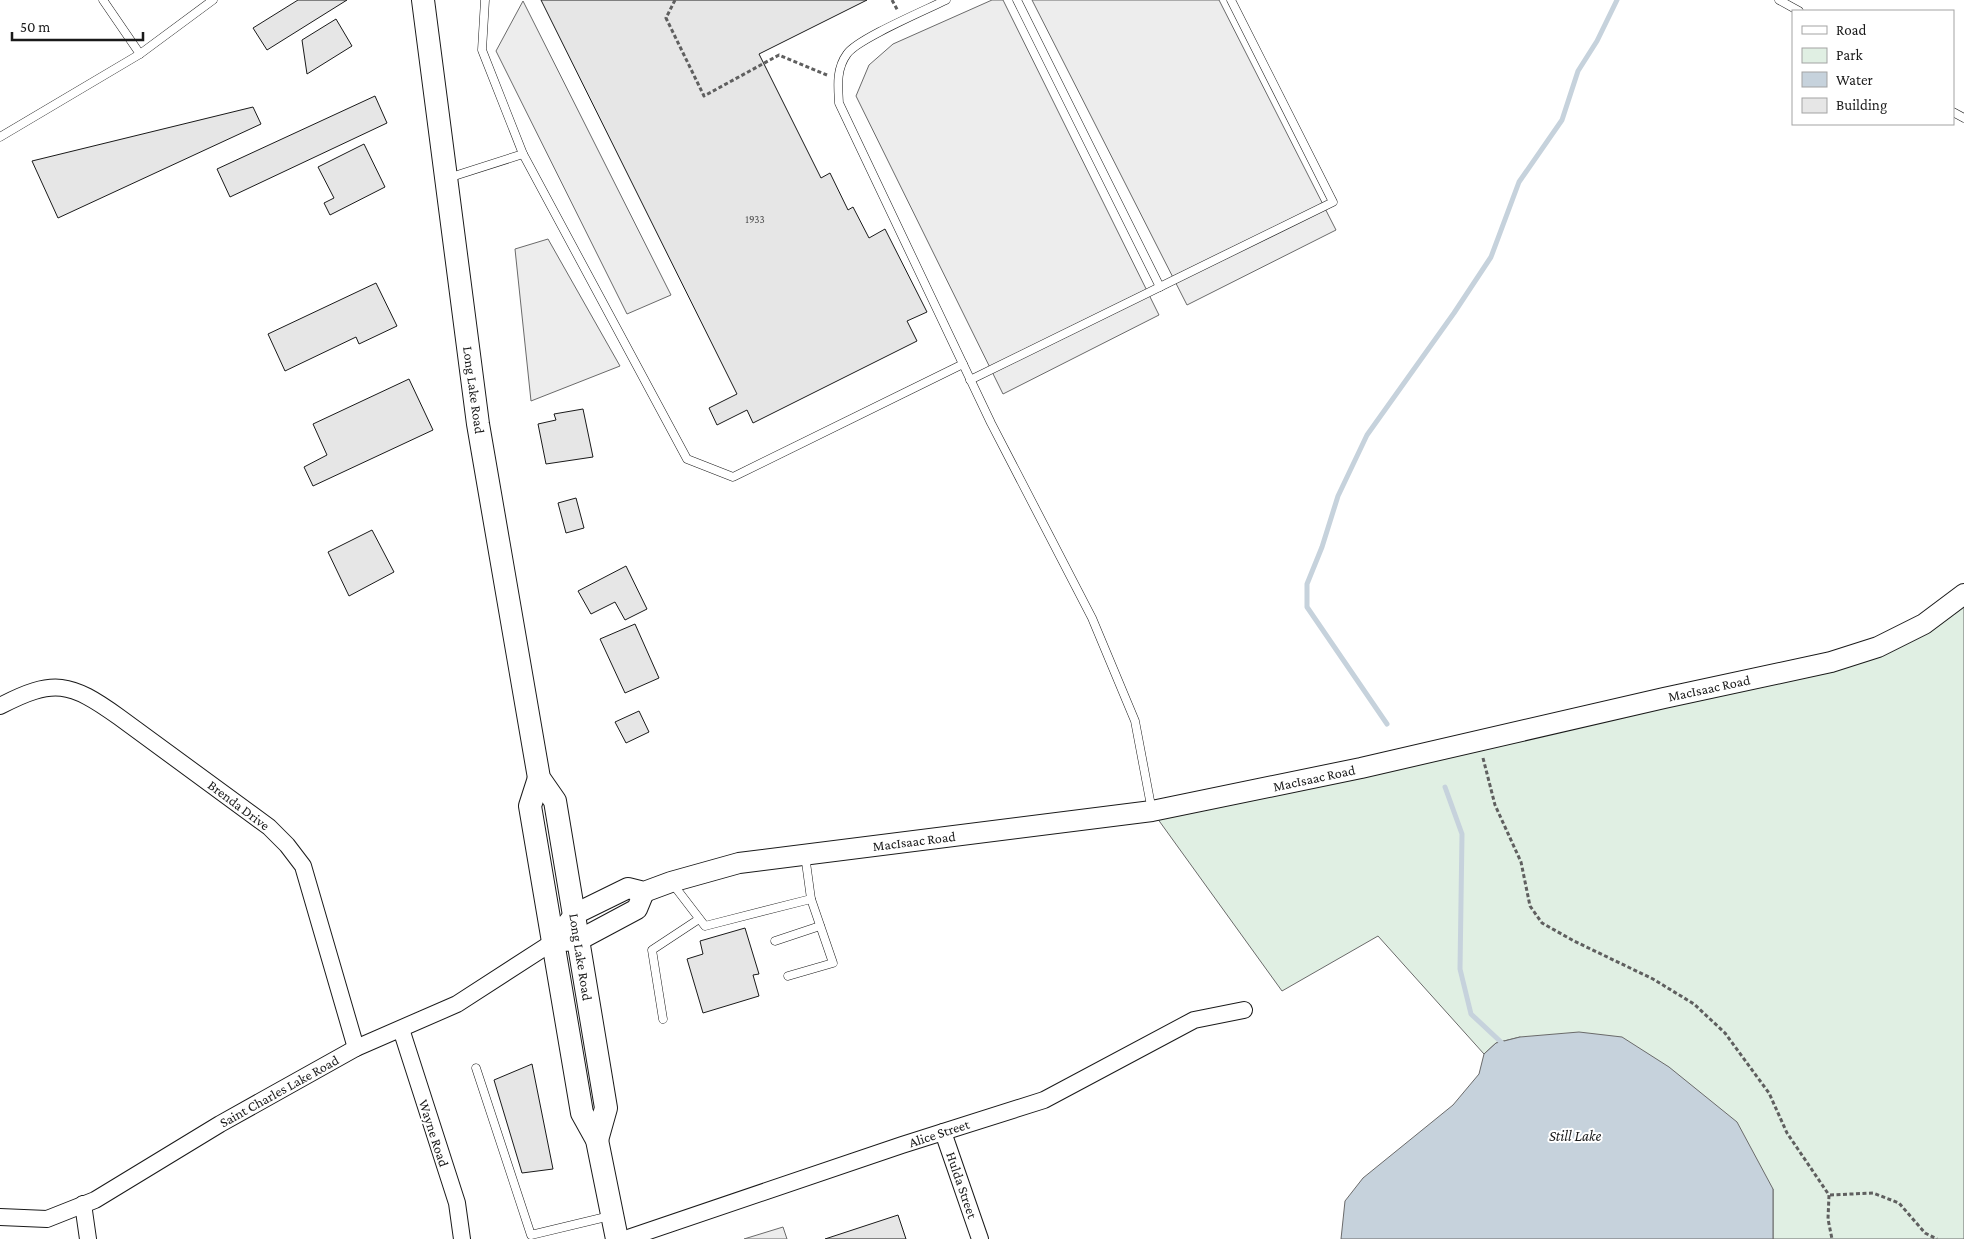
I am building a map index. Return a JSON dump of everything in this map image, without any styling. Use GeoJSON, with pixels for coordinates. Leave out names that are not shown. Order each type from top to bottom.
{"type":"FeatureCollection","features":[{"type":"Feature","properties":{"kind":"main road","name":"Long Lake Road"},"geometry":{"type":"LineString","coordinates":[[423,0],[478,424],[539,778],[554,801],[606,1108],[597,1140]]}},
{"type":"Feature","properties":{"kind":"main road","name":"Long Lake Road"},"geometry":{"type":"LineString","coordinates":[[539,778],[530,806],[553,942],[582,1113],[597,1140],[617,1239]]}},
{"type":"Feature","properties":{"kind":"street","name":"MacIsaac Road"},"geometry":{"type":"LineString","coordinates":[[553,942],[574,914],[628,888],[644,892],[671,882],[739,863],[1152,811],[1361,768],[1831,662],[1878,647],[1924,624],[1964,594]]}},
{"type":"Feature","properties":{"kind":"street","name":"Brenda Drive"},"geometry":{"type":"LineString","coordinates":[[0,706],[42,688],[57,686],[74,690],[97,701],[269,827],[287,845],[303,866],[356,1048]]}},
{"type":"Feature","properties":{"kind":"street"},"geometry":{"type":"LineString","coordinates":[[553,942],[579,940],[637,909],[644,892]]}},
{"type":"Feature","properties":{"kind":"street","name":"Saint Charles Lake Road"},"geometry":{"type":"LineString","coordinates":[[0,1217],[47,1219],[83,1204],[356,1048],[457,1004],[553,942]]}},
{"type":"Feature","properties":{"kind":"street","name":"Alice Street"},"geometry":{"type":"LineString","coordinates":[[625,1239],[1044,1100],[1194,1020],[1244,1010]]}},
{"type":"Feature","properties":{"kind":"street","name":"Wayne Road"},"geometry":{"type":"LineString","coordinates":[[401,1029],[457,1204],[462,1239]]}},
{"type":"Feature","properties":{"kind":"street","name":"Hulda Street"},"geometry":{"type":"LineString","coordinates":[[944,1132],[980,1239]]}},
{"type":"Feature","properties":{"kind":"street"},"geometry":{"type":"LineString","coordinates":[[83,1204],[88,1239]]}},
{"type":"Feature","properties":{"kind":"lane"},"geometry":{"type":"LineString","coordinates":[[103,0],[140,54]]}},
{"type":"Feature","properties":{"kind":"lane"},"geometry":{"type":"LineString","coordinates":[[0,137],[140,54],[213,0]]}},
{"type":"Feature","properties":{"kind":"lane"},"geometry":{"type":"LineString","coordinates":[[485,0],[482,50],[523,154],[687,459],[734,477],[963,364]]}},
{"type":"Feature","properties":{"kind":"lane"},"geometry":{"type":"LineString","coordinates":[[946,0],[879,32],[847,53],[837,79],[839,103],[970,380],[1092,618],[1135,721],[1152,811]]}},
{"type":"Feature","properties":{"kind":"lane"},"geometry":{"type":"LineString","coordinates":[[1017,0],[1160,287]]}},
{"type":"Feature","properties":{"kind":"lane"},"geometry":{"type":"LineString","coordinates":[[970,380],[1333,202],[1232,0]]}},
{"type":"Feature","properties":{"kind":"lane"},"geometry":{"type":"LineString","coordinates":[[1779,0],[1796,10]]}},
{"type":"Feature","properties":{"kind":"lane"},"geometry":{"type":"LineString","coordinates":[[445,178],[523,154]]}},
{"type":"Feature","properties":{"kind":"lane"},"geometry":{"type":"LineString","coordinates":[[788,976],[833,964],[811,899],[805,855]]}},
{"type":"Feature","properties":{"kind":"lane"},"geometry":{"type":"LineString","coordinates":[[671,882],[705,926],[811,899]]}},
{"type":"Feature","properties":{"kind":"lane"},"geometry":{"type":"LineString","coordinates":[[662,1019],[652,950],[699,919]]}},
{"type":"Feature","properties":{"kind":"lane"},"geometry":{"type":"LineString","coordinates":[[775,941],[820,926]]}},
{"type":"Feature","properties":{"kind":"lane"},"geometry":{"type":"LineString","coordinates":[[476,1068],[531,1235],[612,1216]]}},
{"type":"Feature","properties":{"kind":"path"},"geometry":{"type":"LineString","coordinates":[[675,0],[666,18],[704,96],[779,55],[837,79]]}},
{"type":"Feature","properties":{"kind":"path"},"geometry":{"type":"LineString","coordinates":[[1478,741],[1495,805],[1521,862],[1530,906],[1542,922],[1574,941],[1652,979],[1686,999],[1725,1032],[1769,1094],[1788,1133],[1830,1195],[1828,1219],[1832,1239]]}},
{"type":"Feature","properties":{"kind":"path"},"geometry":{"type":"LineString","coordinates":[[1830,1195],[1874,1193],[1899,1203],[1925,1233],[1937,1239]]}},
{"type":"Feature","properties":{"kind":"green space"},"geometry":{"type":"Polygon","coordinates":[[[1964,594],[1964,1239],[1773,1239],[1773,1189],[1520,1037],[1496,1043],[1484,1054],[1378,936],[1282,991],[1152,811],[1831,662],[1964,594]]]}},
{"type":"Feature","properties":{"kind":"shaded area"},"geometry":{"type":"Polygon","coordinates":[[[992,0],[1003,0],[1159,315],[1003,394],[856,96],[869,65],[893,44],[992,0]]]}},
{"type":"Feature","properties":{"kind":"shaded area"},"geometry":{"type":"Polygon","coordinates":[[[1032,0],[1219,0],[1336,230],[1187,305],[1032,0]]]}},
{"type":"Feature","properties":{"kind":"shaded area"},"geometry":{"type":"Polygon","coordinates":[[[523,1],[671,295],[627,314],[496,51],[523,1]]]}},
{"type":"Feature","properties":{"kind":"shaded area"},"geometry":{"type":"Polygon","coordinates":[[[548,239],[620,366],[531,401],[515,249],[548,239]]]}},
{"type":"Feature","properties":{"kind":"shaded area"},"geometry":{"type":"Polygon","coordinates":[[[783,1227],[787,1239],[744,1239],[783,1227]]]}},
{"type":"Feature","properties":{"kind":"water","name":"Still Lake"},"geometry":{"type":"Polygon","coordinates":[[[1579,1032],[1622,1037],[1669,1067],[1737,1122],[1773,1189],[1773,1239],[1341,1239],[1345,1201],[1363,1178],[1453,1105],[1479,1074],[1484,1054],[1496,1043],[1520,1037],[1579,1032]]]}},
{"type":"Feature","properties":{"kind":"building"},"geometry":{"type":"Polygon","coordinates":[[[298,0],[347,0],[267,50],[253,28],[298,0]]]}},
{"type":"Feature","properties":{"kind":"building"},"geometry":{"type":"Polygon","coordinates":[[[541,0],[867,0],[759,54],[821,178],[830,173],[848,210],[853,207],[869,238],[885,229],[927,312],[907,321],[917,341],[753,423],[747,410],[717,425],[709,408],[737,394],[541,0]]]}},
{"type":"Feature","properties":{"kind":"building"},"geometry":{"type":"Polygon","coordinates":[[[336,19],[352,46],[307,74],[302,40],[336,19]]]}},
{"type":"Feature","properties":{"kind":"building"},"geometry":{"type":"Polygon","coordinates":[[[375,96],[387,123],[230,197],[217,169],[375,96]]]}},
{"type":"Feature","properties":{"kind":"building"},"geometry":{"type":"Polygon","coordinates":[[[253,107],[261,124],[58,218],[32,161],[253,107]]]}},
{"type":"Feature","properties":{"kind":"building"},"geometry":{"type":"Polygon","coordinates":[[[364,144],[385,187],[330,215],[324,203],[334,198],[318,167],[364,144]]]}},
{"type":"Feature","properties":{"kind":"building"},"geometry":{"type":"Polygon","coordinates":[[[376,283],[397,326],[359,344],[356,337],[285,371],[268,334],[376,283]]]}},
{"type":"Feature","properties":{"kind":"building"},"geometry":{"type":"Polygon","coordinates":[[[409,379],[433,430],[313,486],[304,467],[327,455],[313,424],[409,379]]]}},
{"type":"Feature","properties":{"kind":"building"},"geometry":{"type":"Polygon","coordinates":[[[583,409],[593,457],[546,464],[538,424],[556,420],[554,414],[583,409]]]}},
{"type":"Feature","properties":{"kind":"building"},"geometry":{"type":"Polygon","coordinates":[[[576,498],[584,528],[566,533],[558,503],[576,498]]]}},
{"type":"Feature","properties":{"kind":"building"},"geometry":{"type":"Polygon","coordinates":[[[372,530],[394,572],[349,596],[328,552],[372,530]]]}},
{"type":"Feature","properties":{"kind":"building"},"geometry":{"type":"Polygon","coordinates":[[[626,566],[647,609],[625,620],[615,602],[591,614],[578,591],[626,566]]]}},
{"type":"Feature","properties":{"kind":"building"},"geometry":{"type":"Polygon","coordinates":[[[635,624],[659,678],[625,693],[600,639],[635,624]]]}},
{"type":"Feature","properties":{"kind":"building"},"geometry":{"type":"Polygon","coordinates":[[[639,711],[649,732],[626,743],[615,722],[639,711]]]}},
{"type":"Feature","properties":{"kind":"building"},"geometry":{"type":"Polygon","coordinates":[[[745,928],[759,974],[753,975],[759,996],[703,1013],[687,959],[703,954],[700,941],[745,928]]]}},
{"type":"Feature","properties":{"kind":"building"},"geometry":{"type":"Polygon","coordinates":[[[532,1064],[553,1169],[522,1173],[494,1080],[532,1064]]]}},
{"type":"Feature","properties":{"kind":"building"},"geometry":{"type":"Polygon","coordinates":[[[898,1215],[906,1239],[825,1239],[898,1215]]]}},
{"type":"Feature","properties":{"kind":"waterway"},"geometry":{"type":"LineString","coordinates":[[1387,724],[1307,607],[1307,584],[1322,547],[1338,496],[1367,435],[1454,313],[1491,257],[1519,182],[1562,120],[1578,71],[1597,41],[1617,0]]}},
{"type":"Feature","properties":{"kind":"waterway"},"geometry":{"type":"LineString","coordinates":[[1445,787],[1462,834],[1460,969],[1471,1014],[1502,1043]]}}]}
